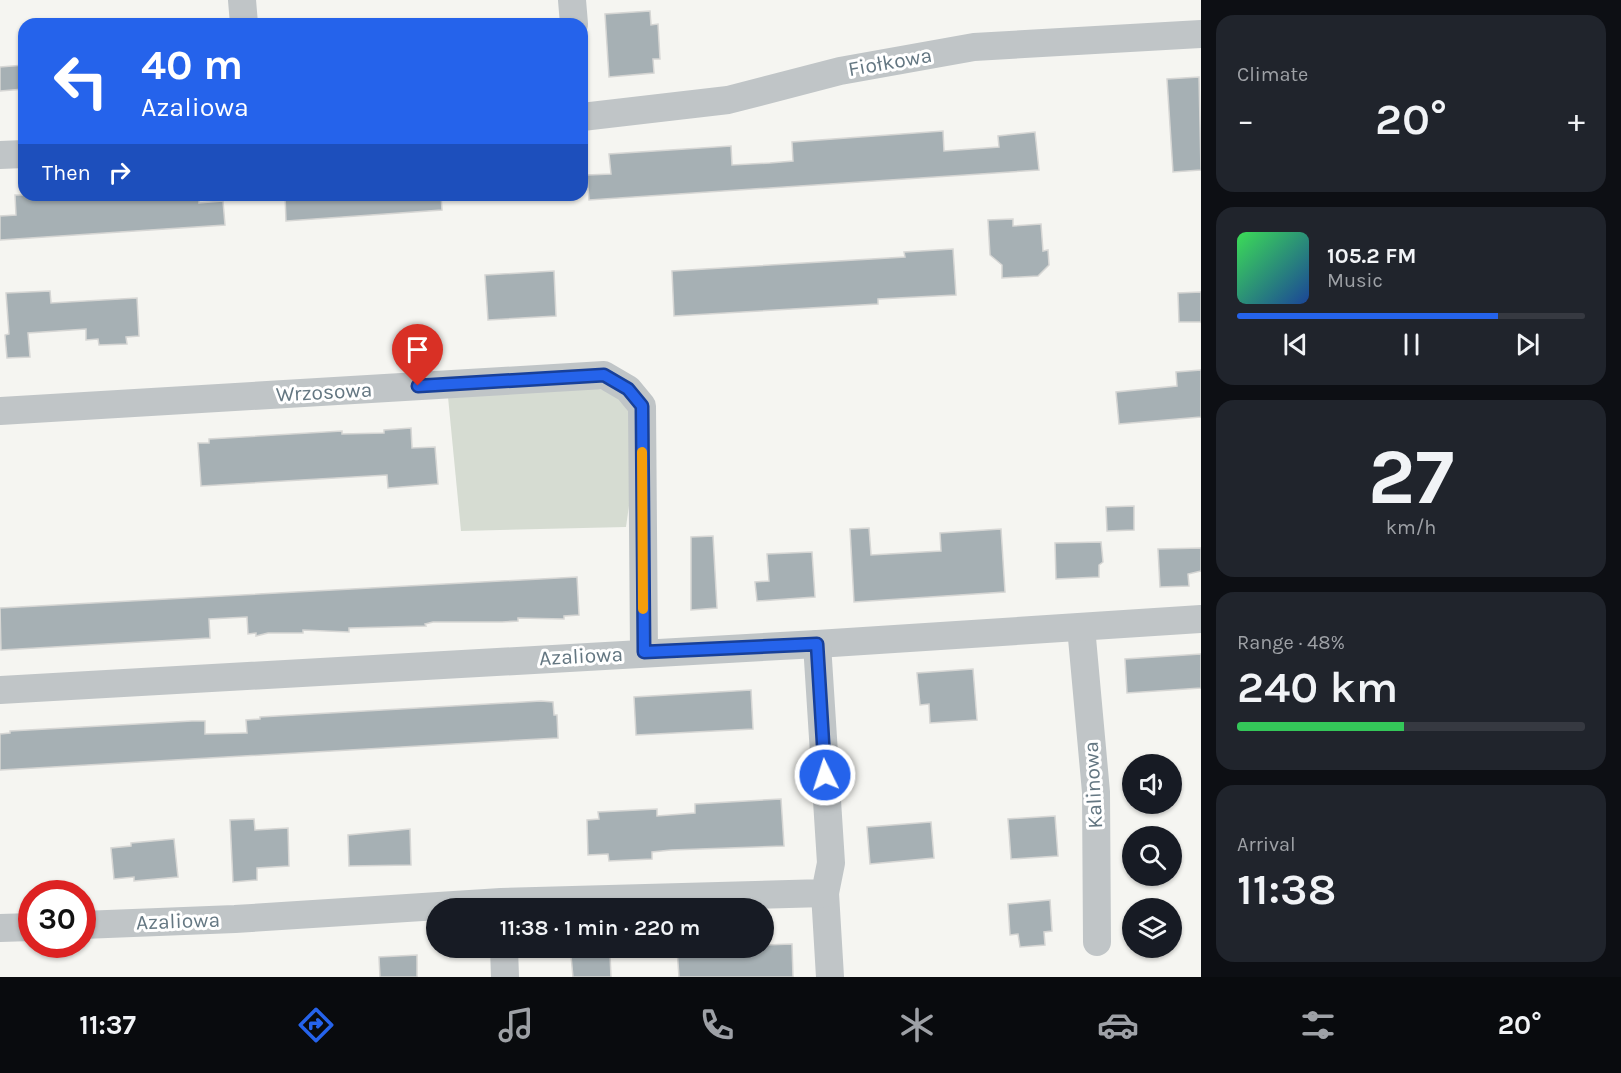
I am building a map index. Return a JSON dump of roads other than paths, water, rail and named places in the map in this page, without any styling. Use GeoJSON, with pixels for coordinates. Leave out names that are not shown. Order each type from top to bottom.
{"type":"FeatureCollection","features":[{"type":"Feature","properties":{"kind":"street"},"geometry":{"type":"LineString","coordinates":[[242,0],[244,18]]}},
{"type":"Feature","properties":{"kind":"street"},"geometry":{"type":"LineString","coordinates":[[572,0],[574,18]]}},
{"type":"Feature","properties":{"kind":"street","name":"Fiołkowa"},"geometry":{"type":"LineString","coordinates":[[588,114],[728,100],[840,71],[974,47],[1201,34]]}},
{"type":"Feature","properties":{"kind":"street"},"geometry":{"type":"LineString","coordinates":[[0,155],[18,154]]}},
{"type":"Feature","properties":{"kind":"street","name":"Wrzosowa"},"geometry":{"type":"LineString","coordinates":[[0,411],[604,375],[628,389],[642,406],[644,652]]}},
{"type":"Feature","properties":{"kind":"street"},"geometry":{"type":"LineString","coordinates":[[830,977],[825,893],[831,863],[817,644],[1201,619]]}},
{"type":"Feature","properties":{"kind":"street","name":"Kalinowa"},"geometry":{"type":"LineString","coordinates":[[1081,627],[1096,792],[1097,942]]}},
{"type":"Feature","properties":{"kind":"street","name":"Azaliowa"},"geometry":{"type":"LineString","coordinates":[[0,690],[817,644]]}},
{"type":"Feature","properties":{"kind":"street","name":"Azaliowa"},"geometry":{"type":"LineString","coordinates":[[690,898],[825,893]]}},
{"type":"Feature","properties":{"kind":"street","name":"Azaliowa"},"geometry":{"type":"LineString","coordinates":[[96,924],[426,909]]}},
{"type":"Feature","properties":{"kind":"street"},"geometry":{"type":"LineString","coordinates":[[0,928],[18,927]]}},
{"type":"Feature","properties":{"kind":"street"},"geometry":{"type":"LineString","coordinates":[[505,958],[506,977]]}}]}
